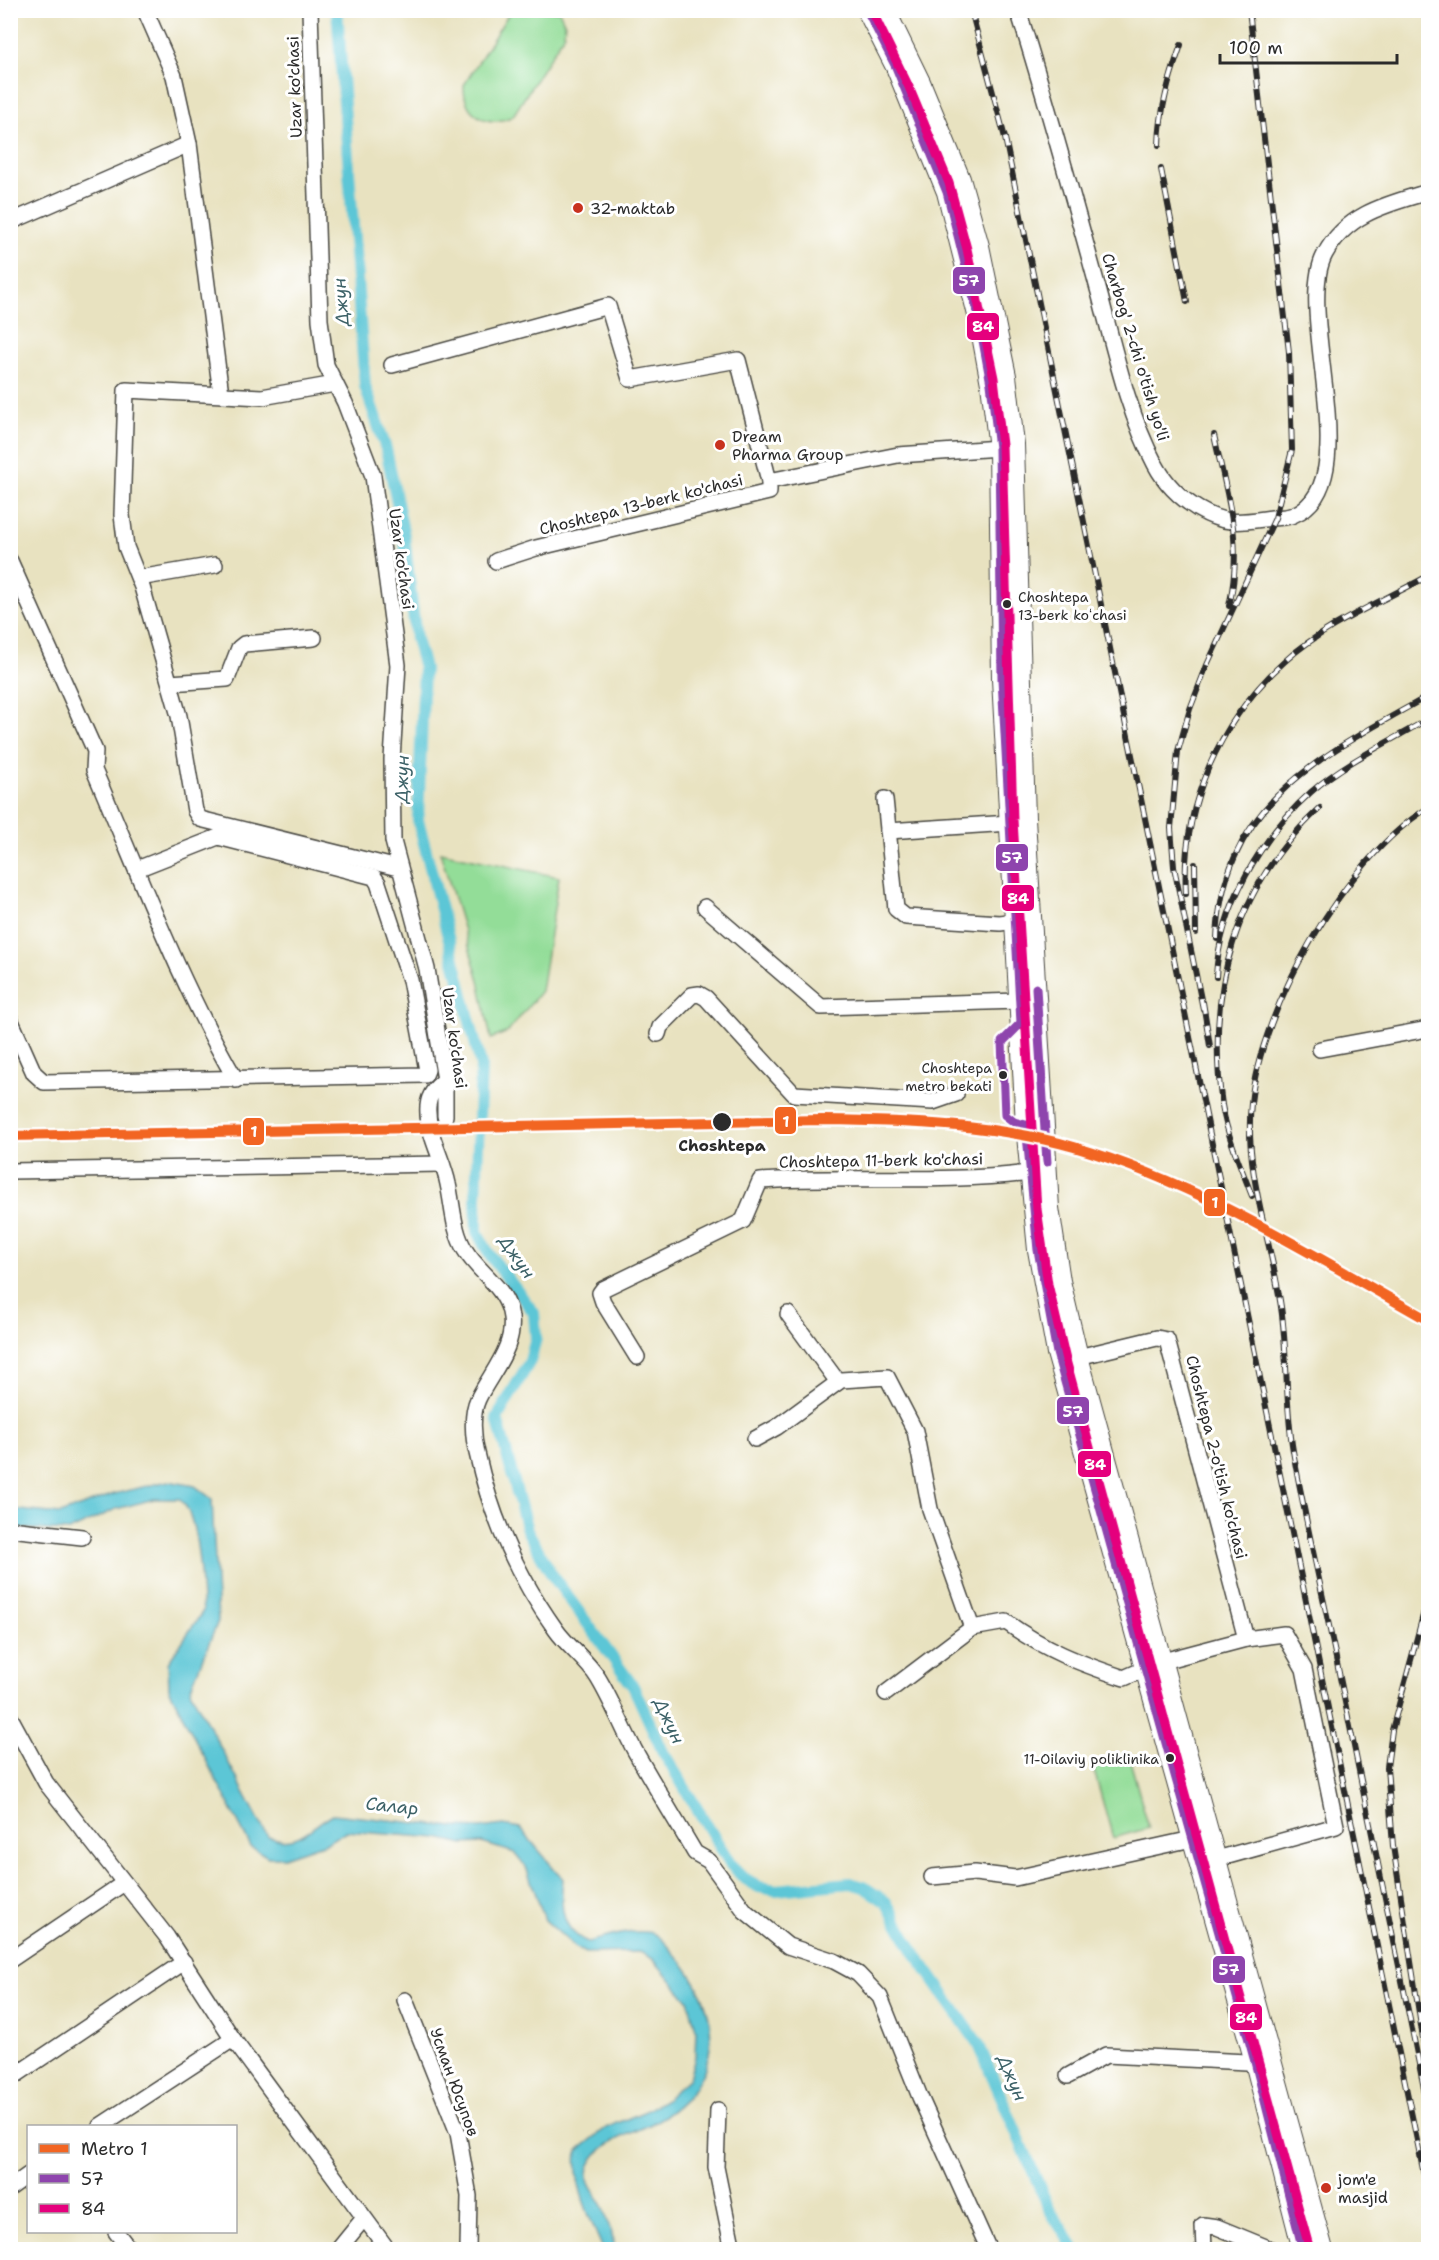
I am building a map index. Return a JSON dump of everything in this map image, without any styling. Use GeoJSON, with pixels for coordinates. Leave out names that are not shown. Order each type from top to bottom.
{"type":"FeatureCollection","features":[{"type":"Feature","properties":{"kind":"main road"},"geometry":{"type":"LineString","coordinates":[[867,10],[913,86],[960,179],[989,289],[1006,376],[1014,444],[1025,819],[1049,1208],[1060,1281],[1078,1357],[1323,2250]]}},
{"type":"Feature","properties":{"kind":"main road"},"geometry":{"type":"LineString","coordinates":[[885,10],[913,86],[964,255],[991,384],[999,448],[1002,679],[1029,1173],[1041,1273],[1057,1353],[1254,2058],[1299,2249]]}},
{"type":"Feature","properties":{"kind":"street"},"geometry":{"type":"LineString","coordinates":[[145,10],[174,76],[189,144],[221,394]]}},
{"type":"Feature","properties":{"kind":"street","name":"Uzar ko'chasi"},"geometry":{"type":"LineString","coordinates":[[310,10],[320,320],[326,365],[345,403],[373,476],[398,665],[392,759],[393,841],[398,867],[427,969],[443,1082],[445,1116]]}},
{"type":"Feature","properties":{"kind":"street","name":"Charbog' 2-chi o'tish yo'li"},"geometry":{"type":"LineString","coordinates":[[1018,10],[1038,73],[1120,370],[1149,453],[1176,493],[1219,521],[1233,523],[1292,516],[1305,508],[1320,486],[1329,449],[1316,301],[1318,275],[1324,255],[1335,238],[1361,214],[1428,192]]}},
{"type":"Feature","properties":{"kind":"street"},"geometry":{"type":"LineString","coordinates":[[10,222],[189,144]]}},
{"type":"Feature","properties":{"kind":"street"},"geometry":{"type":"LineString","coordinates":[[393,365],[608,306],[630,379],[738,360],[769,481]]}},
{"type":"Feature","properties":{"kind":"street"},"geometry":{"type":"LineString","coordinates":[[334,384],[262,397],[126,390],[122,515],[126,547],[139,578],[180,716],[195,811],[200,819],[398,867]]}},
{"type":"Feature","properties":{"kind":"street","name":"Choshtepa 13-berk ko'chasi"},"geometry":{"type":"LineString","coordinates":[[496,561],[536,548],[769,492],[769,481],[898,455],[999,448]]}},
{"type":"Feature","properties":{"kind":"street"},"geometry":{"type":"LineString","coordinates":[[10,561],[95,751],[94,770],[137,869],[220,1053],[236,1080]]}},
{"type":"Feature","properties":{"kind":"street"},"geometry":{"type":"LineString","coordinates":[[139,578],[215,565]]}},
{"type":"Feature","properties":{"kind":"street"},"geometry":{"type":"LineString","coordinates":[[170,683],[227,679],[239,648],[244,644],[314,638]]}},
{"type":"Feature","properties":{"kind":"street"},"geometry":{"type":"LineString","coordinates":[[885,799],[896,909],[906,918],[1000,923],[1015,921]]}},
{"type":"Feature","properties":{"kind":"street"},"geometry":{"type":"LineString","coordinates":[[888,831],[1010,823]]}},
{"type":"Feature","properties":{"kind":"street"},"geometry":{"type":"LineString","coordinates":[[137,869],[218,837],[374,878],[378,882],[410,980],[427,1070],[425,1076]]}},
{"type":"Feature","properties":{"kind":"street"},"geometry":{"type":"LineString","coordinates":[[705,907],[821,1007],[1020,1001]]}},
{"type":"Feature","properties":{"kind":"street"},"geometry":{"type":"LineString","coordinates":[[658,1034],[660,1027],[692,995],[699,994],[706,998],[794,1094],[933,1102],[956,1094]]}},
{"type":"Feature","properties":{"kind":"street"},"geometry":{"type":"LineString","coordinates":[[10,1019],[34,1073],[44,1082],[425,1076],[443,1082]]}},
{"type":"Feature","properties":{"kind":"street"},"geometry":{"type":"LineString","coordinates":[[1320,1049],[1428,1029]]}},
{"type":"Feature","properties":{"kind":"street"},"geometry":{"type":"LineString","coordinates":[[443,1082],[434,1089],[428,1103],[428,1121],[442,1164],[457,1230],[464,1250],[500,1291],[510,1313],[510,1335],[499,1366],[477,1401],[474,1432],[485,1481],[509,1553],[531,1595],[558,1634],[597,1675],[635,1751],[695,1853],[709,1861],[745,1911],[788,1946],[834,1961],[858,1974],[880,1997],[920,2097],[989,2250]]}},
{"type":"Feature","properties":{"kind":"street"},"geometry":{"type":"LineString","coordinates":[[10,1171],[442,1164]]}},
{"type":"Feature","properties":{"kind":"street","name":"Choshtepa 11-berk ko'chasi"},"geometry":{"type":"LineString","coordinates":[[637,1357],[603,1302],[600,1293],[603,1289],[743,1221],[760,1181],[797,1178],[953,1180],[1029,1173]]}},
{"type":"Feature","properties":{"kind":"street"},"geometry":{"type":"LineString","coordinates":[[789,1314],[838,1382]]}},
{"type":"Feature","properties":{"kind":"street","name":"Choshtepa 2-o'tish ko'chasi"},"geometry":{"type":"LineString","coordinates":[[1078,1357],[1157,1338],[1167,1340],[1246,1639]]}},
{"type":"Feature","properties":{"kind":"street"},"geometry":{"type":"LineString","coordinates":[[755,1439],[777,1427],[838,1382],[886,1377],[915,1431],[930,1509],[972,1628]]}},
{"type":"Feature","properties":{"kind":"street"},"geometry":{"type":"LineString","coordinates":[[10,1529],[82,1537]]}},
{"type":"Feature","properties":{"kind":"street"},"geometry":{"type":"LineString","coordinates":[[886,1693],[972,1628],[1006,1622],[1034,1643],[1064,1658],[1124,1678],[1145,1671],[1163,1661],[1246,1639],[1284,1634],[1304,1669],[1336,1826],[1217,1859]]}},
{"type":"Feature","properties":{"kind":"street"},"geometry":{"type":"LineString","coordinates":[[10,1717],[46,1783],[184,1962],[233,2039],[388,2250]]}},
{"type":"Feature","properties":{"kind":"street"},"geometry":{"type":"LineString","coordinates":[[932,1877],[975,1874],[1015,1878],[1192,1839]]}},
{"type":"Feature","properties":{"kind":"street"},"geometry":{"type":"LineString","coordinates":[[10,1960],[124,1883]]}},
{"type":"Feature","properties":{"kind":"street"},"geometry":{"type":"LineString","coordinates":[[10,2079],[184,1962]]}},
{"type":"Feature","properties":{"kind":"street","name":"Усман Юсупов"},"geometry":{"type":"LineString","coordinates":[[405,2001],[458,2133],[469,2196],[468,2250]]}},
{"type":"Feature","properties":{"kind":"street"},"geometry":{"type":"LineString","coordinates":[[103,2125],[233,2039]]}},
{"type":"Feature","properties":{"kind":"street"},"geometry":{"type":"LineString","coordinates":[[1068,2076],[1106,2055],[1247,2062],[1254,2058]]}},
{"type":"Feature","properties":{"kind":"street"},"geometry":{"type":"LineString","coordinates":[[718,2110],[716,2167],[733,2250]]}},
{"type":"Feature","properties":{"kind":"street"},"geometry":{"type":"LineString","coordinates":[[10,2188],[27,2176]]}},
{"type":"Feature","properties":{"kind":"street"},"geometry":{"type":"LineString","coordinates":[[338,2250],[364,2218]]}},
{"type":"Feature","properties":{"kind":"street"},"geometry":{"type":"LineString","coordinates":[[1204,2250],[1203,2225],[1217,2227],[1273,2250]]}},
{"type":"Feature","properties":{"kind":"street"},"geometry":{"type":"LineString","coordinates":[[117,2233],[130,2250]]}},
{"type":"Feature","properties":{"kind":"green space"},"geometry":{"type":"Polygon","coordinates":[[[511,10],[559,11],[565,24],[564,35],[513,116],[503,120],[486,120],[472,111],[465,95],[464,85],[511,10]]]}},
{"type":"Feature","properties":{"kind":"green space"},"geometry":{"type":"Polygon","coordinates":[[[440,852],[559,877],[541,991],[508,1032],[491,1039],[479,980],[440,852]]]}},
{"type":"Feature","properties":{"kind":"green space"},"geometry":{"type":"Polygon","coordinates":[[[1129,1757],[1149,1828],[1113,1838],[1093,1767],[1129,1757]]]}},
{"type":"Feature","properties":{"kind":"water","name":"Салар"},"geometry":{"type":"Polygon","coordinates":[[[168,1481],[195,1486],[212,1499],[218,1621],[190,1690],[268,1837],[288,1840],[296,1838],[333,1814],[454,1827],[480,1828],[503,1825],[520,1828],[563,1879],[562,1907],[567,1924],[572,1931],[588,1942],[624,1933],[651,1933],[664,1942],[691,1975],[703,1998],[709,2022],[710,2045],[705,2067],[694,2088],[677,2107],[653,2123],[609,2144],[601,2150],[590,2165],[589,2183],[603,2206],[616,2249],[603,2249],[588,2213],[580,2189],[576,2164],[577,2151],[606,2128],[648,2110],[666,2099],[689,2078],[695,2057],[696,2029],[688,2000],[653,1959],[640,1952],[585,1953],[576,1948],[545,1920],[526,1867],[515,1853],[482,1843],[463,1844],[438,1838],[346,1831],[328,1842],[284,1857],[268,1857],[251,1847],[169,1689],[168,1663],[203,1611],[195,1535],[187,1508],[180,1499],[154,1499],[116,1509],[69,1531],[11,1528],[11,1509],[60,1514],[114,1494],[168,1481]]]}},
{"type":"Feature","properties":{"kind":"waterway","name":"Джун"},"geometry":{"type":"LineString","coordinates":[[337,10],[365,386],[386,449],[404,536],[416,639],[424,668],[418,820],[481,1065],[477,1232],[489,1254],[534,1313],[536,1338],[530,1361],[497,1418],[527,1530],[552,1575],[633,1686],[663,1752],[731,1865],[744,1878],[759,1887],[776,1890],[850,1883],[864,1887],[886,1902],[913,1950],[979,2045],[1049,2209],[1075,2250]]}},
{"type":"Feature","properties":{"kind":"railway"},"geometry":{"type":"LineString","coordinates":[[971,10],[1005,138],[1428,2194]]}},
{"type":"Feature","properties":{"kind":"railway"},"geometry":{"type":"LineString","coordinates":[[1203,1009],[1174,867],[1171,828],[1178,751],[1190,709],[1207,665],[1275,518],[1292,450],[1289,352],[1249,10]]}},
{"type":"Feature","properties":{"kind":"railway"},"geometry":{"type":"LineString","coordinates":[[1159,145],[1166,94],[1181,45]]}},
{"type":"Feature","properties":{"kind":"railway"},"geometry":{"type":"LineString","coordinates":[[1161,169],[1187,302]]}},
{"type":"Feature","properties":{"kind":"railway"},"geometry":{"type":"LineString","coordinates":[[1214,435],[1234,540],[1235,561],[1229,606]]}},
{"type":"Feature","properties":{"kind":"railway"},"geometry":{"type":"LineString","coordinates":[[1186,894],[1186,861],[1190,829],[1198,797],[1223,738],[1241,711],[1261,685],[1300,649],[1335,625],[1428,576]]}},
{"type":"Feature","properties":{"kind":"railway"},"geometry":{"type":"LineString","coordinates":[[1217,939],[1223,891],[1237,851],[1259,817],[1285,788],[1317,762],[1352,739],[1428,696]]}},
{"type":"Feature","properties":{"kind":"railway"},"geometry":{"type":"LineString","coordinates":[[1216,977],[1225,925],[1234,900],[1260,852],[1275,830],[1324,781],[1428,719]]}},
{"type":"Feature","properties":{"kind":"railway"},"geometry":{"type":"LineString","coordinates":[[1252,1196],[1231,1140],[1222,1105],[1218,1063],[1218,1022],[1223,982],[1233,944],[1247,907],[1266,872],[1290,839],[1320,808]]}},
{"type":"Feature","properties":{"kind":"railway"},"geometry":{"type":"LineString","coordinates":[[1428,808],[1397,831],[1367,862],[1312,938],[1271,1023],[1258,1065],[1251,1103],[1250,1129],[1255,1180],[1281,1307],[1293,1451],[1428,2108]]}},
{"type":"Feature","properties":{"kind":"railway"},"geometry":{"type":"LineString","coordinates":[[1195,864],[1196,933]]}},
{"type":"Feature","properties":{"kind":"railway"},"geometry":{"type":"LineString","coordinates":[[1203,1002],[1210,1046]]}},
{"type":"Feature","properties":{"kind":"railway"},"geometry":{"type":"LineString","coordinates":[[1424,2045],[1393,1846],[1387,1767],[1392,1730],[1428,1597]]}},
{"type":"Feature","properties":{"kind":"metro line","name":"1"},"geometry":{"type":"LineString","coordinates":[[10,1136],[823,1120],[950,1125],[1012,1133],[1074,1147],[1121,1162],[1212,1201],[1256,1223],[1428,1320]]}},
{"type":"Feature","properties":{"kind":"transit line","name":"57"},"geometry":{"type":"LineString","coordinates":[[867,10],[896,67],[947,192],[979,319],[991,384],[999,448],[1002,679],[1021,1023],[1002,1042],[1005,1115],[1014,1122],[1026,1125],[1038,1250],[1057,1353],[1254,2058],[1303,2250]]}},
{"type":"Feature","properties":{"kind":"transit line","name":"84"},"geometry":{"type":"LineString","coordinates":[[874,15],[909,87],[949,183],[967,249],[994,378],[1002,445],[1013,820],[1037,1209],[1048,1284],[1066,1360],[1310,2250]]}},
{"type":"Feature","properties":{"kind":"transit line","name":"57"},"geometry":{"type":"LineString","coordinates":[[1036,988],[1047,1162]]}},
{"type":"Feature","properties":{"kind":"place","name":"32-maktab"},"geometry":{"type":"Point","coordinates":[578,208]}},
{"type":"Feature","properties":{"kind":"place","name":"Dream Pharma Group"},"geometry":{"type":"Point","coordinates":[720,445]}},
{"type":"Feature","properties":{"kind":"place","name":"Choshtepa 13-berk koʻchasi"},"geometry":{"type":"Point","coordinates":[1007,604]}},
{"type":"Feature","properties":{"kind":"place","name":"Choshtepa metro bekati"},"geometry":{"type":"Point","coordinates":[1003,1075]}},
{"type":"Feature","properties":{"kind":"place","name":"Choshtepa"},"geometry":{"type":"Point","coordinates":[722,1122]}},
{"type":"Feature","properties":{"kind":"place","name":"11-Oilaviy poliklinika"},"geometry":{"type":"Point","coordinates":[1170,1758]}},
{"type":"Feature","properties":{"kind":"place","name":"jom'e masjid"},"geometry":{"type":"Point","coordinates":[1326,2188]}}]}
